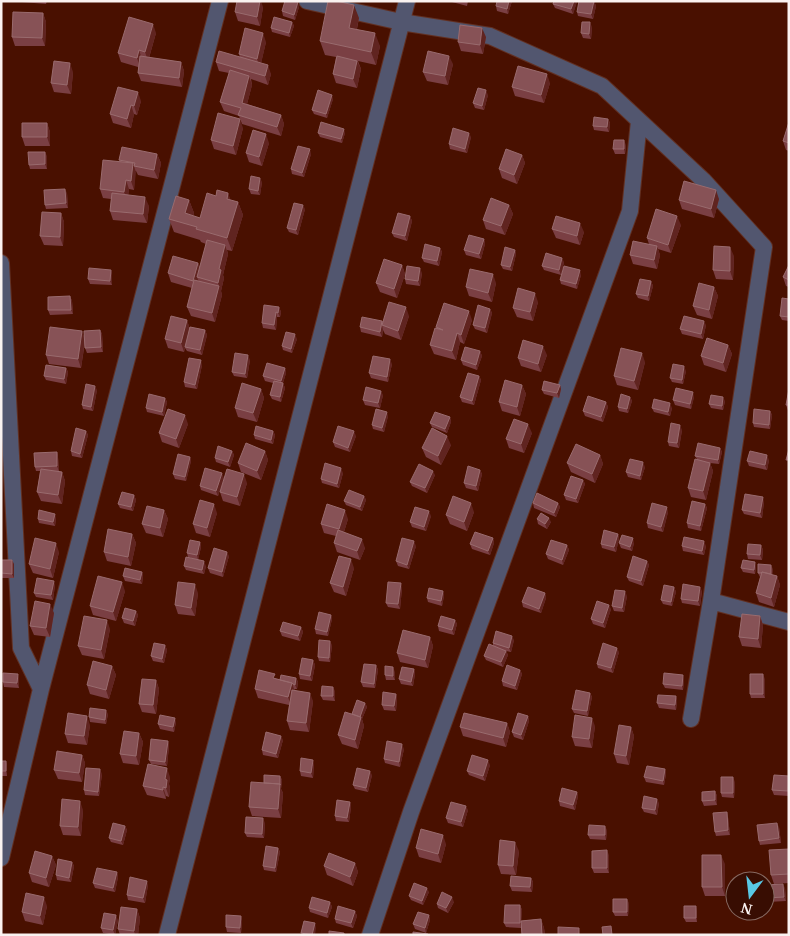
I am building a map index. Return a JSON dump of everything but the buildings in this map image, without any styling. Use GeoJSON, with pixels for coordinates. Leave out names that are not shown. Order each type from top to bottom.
{"type":"FeatureCollection","features":[{"type":"Feature","properties":{"kind":"street"},"geometry":{"type":"LineString","coordinates":[[1,858],[41,690],[220,1]]}},
{"type":"Feature","properties":{"kind":"street"},"geometry":{"type":"LineString","coordinates":[[308,1],[401,22],[490,36],[602,86],[703,180],[764,247],[711,601],[691,719]]}},
{"type":"Feature","properties":{"kind":"street"},"geometry":{"type":"LineString","coordinates":[[167,935],[407,1]]}},
{"type":"Feature","properties":{"kind":"street"},"geometry":{"type":"LineString","coordinates":[[370,935],[411,812],[630,211],[639,121]]}},
{"type":"Feature","properties":{"kind":"street"},"geometry":{"type":"LineString","coordinates":[[1,262],[21,648],[41,690]]}},
{"type":"Feature","properties":{"kind":"street"},"geometry":{"type":"LineString","coordinates":[[711,601],[789,622]]}}]}
